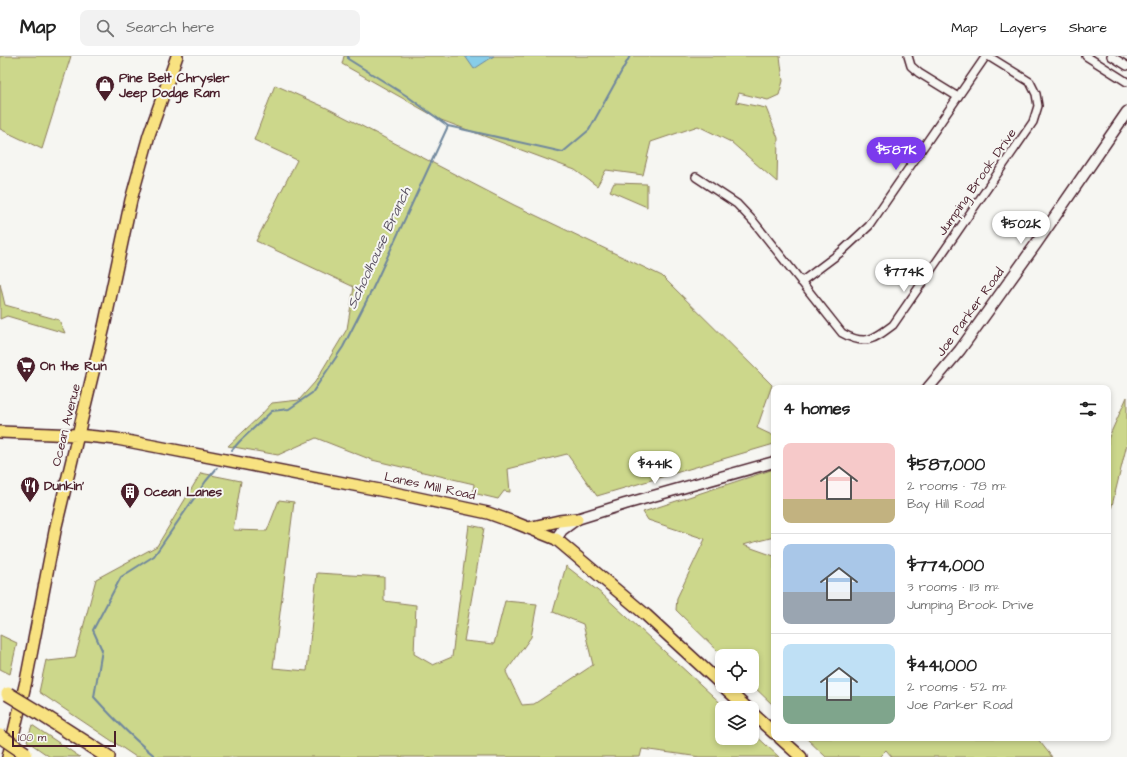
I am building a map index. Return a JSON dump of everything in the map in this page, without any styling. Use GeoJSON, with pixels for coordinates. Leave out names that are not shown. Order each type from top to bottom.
{"type":"FeatureCollection","features":[{"type":"Feature","properties":{"kind":"highway"},"geometry":{"type":"LineString","coordinates":[[4,692],[108,757]]}},
{"type":"Feature","properties":{"kind":"highway"},"geometry":{"type":"LineString","coordinates":[[0,736],[29,755]]}},
{"type":"Feature","properties":{"kind":"main road","name":"Ocean Avenue"},"geometry":{"type":"LineString","coordinates":[[8,757],[26,681],[56,526],[91,380],[136,178],[149,135],[177,56]]}},
{"type":"Feature","properties":{"kind":"main road","name":"Lanes Mill Road"},"geometry":{"type":"LineString","coordinates":[[0,432],[77,435],[117,439],[390,492],[488,513],[556,539],[646,615],[715,679]]}},
{"type":"Feature","properties":{"kind":"main road"},"geometry":{"type":"LineString","coordinates":[[528,528],[559,521],[577,519]]}},
{"type":"Feature","properties":{"kind":"main road","name":"Lanes Mill Road"},"geometry":{"type":"LineString","coordinates":[[730,693],[739,701]]}},
{"type":"Feature","properties":{"kind":"main road"},"geometry":{"type":"LineString","coordinates":[[759,719],[771,730]]}},
{"type":"Feature","properties":{"kind":"main road"},"geometry":{"type":"LineString","coordinates":[[783,741],[800,757]]}},
{"type":"Feature","properties":{"kind":"street"},"geometry":{"type":"LineString","coordinates":[[908,56],[911,66],[919,73],[958,96]]}},
{"type":"Feature","properties":{"kind":"street"},"geometry":{"type":"LineString","coordinates":[[801,282],[841,252],[869,226],[987,56]]}},
{"type":"Feature","properties":{"kind":"street","name":"Jumping Brook Drive"},"geometry":{"type":"LineString","coordinates":[[696,177],[737,204],[754,222],[842,333],[854,339],[866,340],[878,336],[893,325],[1033,122],[1038,106],[1036,94],[1030,82],[987,56]]}},
{"type":"Feature","properties":{"kind":"street"},"geometry":{"type":"LineString","coordinates":[[1086,56],[1127,82]]}},
{"type":"Feature","properties":{"kind":"street"},"geometry":{"type":"LineString","coordinates":[[1111,56],[1127,66]]}},
{"type":"Feature","properties":{"kind":"street","name":"Joe Parker Road"},"geometry":{"type":"LineString","coordinates":[[931,385],[960,350],[1045,231],[1127,112]]}},
{"type":"Feature","properties":{"kind":"street"},"geometry":{"type":"LineString","coordinates":[[556,539],[562,530],[577,519],[771,463]]}},
{"type":"Feature","properties":{"kind":"green space"},"geometry":{"type":"Polygon","coordinates":[[[0,56],[71,56],[42,149],[0,129],[0,56]]]}},
{"type":"Feature","properties":{"kind":"green space"},"geometry":{"type":"Polygon","coordinates":[[[344,56],[780,56],[783,81],[779,95],[768,100],[739,93],[736,102],[766,108],[778,138],[777,182],[731,142],[698,126],[651,142],[643,175],[606,170],[597,186],[575,170],[441,120],[342,64],[344,56]]]}},
{"type":"Feature","properties":{"kind":"green space"},"geometry":{"type":"Polygon","coordinates":[[[275,85],[327,108],[514,205],[662,276],[772,385],[757,428],[771,435],[771,445],[597,496],[567,454],[508,469],[510,492],[504,491],[498,499],[473,493],[474,484],[372,460],[316,438],[278,455],[228,446],[272,403],[299,400],[315,382],[347,329],[354,287],[256,241],[297,160],[254,140],[275,85]]]}},
{"type":"Feature","properties":{"kind":"green space"},"geometry":{"type":"Polygon","coordinates":[[[614,183],[647,184],[647,207],[610,191],[614,183]]]}},
{"type":"Feature","properties":{"kind":"green space"},"geometry":{"type":"Polygon","coordinates":[[[0,284],[5,305],[59,320],[65,333],[7,316],[0,319],[0,284]]]}},
{"type":"Feature","properties":{"kind":"green space"},"geometry":{"type":"Polygon","coordinates":[[[1127,397],[1127,444],[1111,510],[1111,432],[1127,397]]]}},
{"type":"Feature","properties":{"kind":"green space"},"geometry":{"type":"Polygon","coordinates":[[[771,470],[771,538],[743,545],[771,555],[771,703],[759,692],[759,649],[716,649],[676,610],[677,598],[705,539],[648,520],[643,512],[771,470]]]}},
{"type":"Feature","properties":{"kind":"green space"},"geometry":{"type":"Polygon","coordinates":[[[201,473],[241,481],[233,530],[267,531],[279,500],[294,502],[273,668],[307,671],[317,573],[384,577],[384,601],[416,605],[414,654],[433,665],[452,657],[469,525],[484,528],[464,641],[494,644],[505,601],[537,604],[531,637],[506,672],[522,705],[534,704],[593,665],[583,624],[553,612],[566,566],[602,594],[718,701],[715,701],[715,745],[759,745],[759,738],[779,757],[700,757],[642,749],[640,757],[136,757],[39,692],[46,660],[75,658],[96,579],[157,546],[201,473]]]}},
{"type":"Feature","properties":{"kind":"green space"},"geometry":{"type":"Polygon","coordinates":[[[0,635],[17,643],[10,674],[0,669],[0,635]]]}},
{"type":"Feature","properties":{"kind":"green space"},"geometry":{"type":"Polygon","coordinates":[[[32,725],[80,757],[50,757],[27,741],[32,725]]]}},
{"type":"Feature","properties":{"kind":"green space"},"geometry":{"type":"Polygon","coordinates":[[[809,741],[1039,741],[1052,757],[892,757],[886,750],[879,757],[826,757],[809,741]]]}},
{"type":"Feature","properties":{"kind":"water"},"geometry":{"type":"Polygon","coordinates":[[[465,56],[494,56],[474,69],[465,56]]]}},
{"type":"Feature","properties":{"kind":"waterway","name":"Schoolhouse Branch"},"geometry":{"type":"LineString","coordinates":[[232,450],[272,411],[289,409],[312,393],[343,347],[372,290],[448,126],[407,96],[348,59],[348,56]]}},
{"type":"Feature","properties":{"kind":"waterway"},"geometry":{"type":"LineString","coordinates":[[448,126],[563,152],[589,130],[630,56]]}},
{"type":"Feature","properties":{"kind":"waterway","name":"Schoolhouse Branch"},"geometry":{"type":"LineString","coordinates":[[156,757],[139,743],[94,697],[102,650],[93,630],[121,577],[154,556],[206,481],[217,468]]}},
{"type":"Feature","properties":{"kind":"place","name":"Pine Belt Chrysler Jeep Dodge Ram"},"geometry":{"type":"Point","coordinates":[105,102]}},
{"type":"Feature","properties":{"kind":"place","name":"On the Run"},"geometry":{"type":"Point","coordinates":[26,383]}},
{"type":"Feature","properties":{"kind":"place","name":"Dunkin'"},"geometry":{"type":"Point","coordinates":[30,503]}},
{"type":"Feature","properties":{"kind":"place","name":"Ocean Lanes"},"geometry":{"type":"Point","coordinates":[130,509]}}]}
